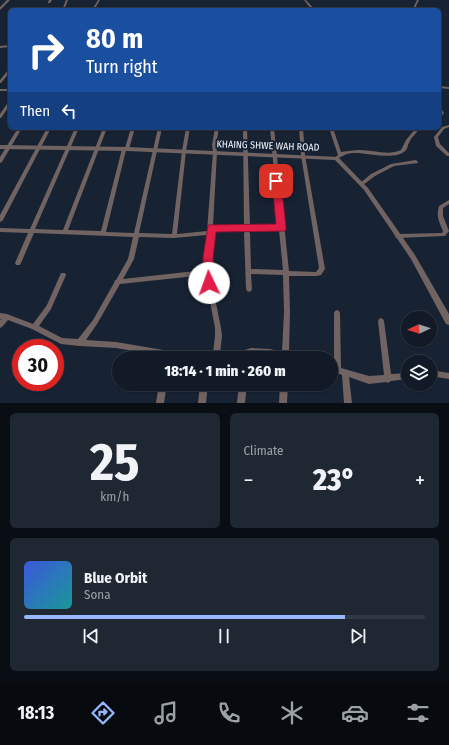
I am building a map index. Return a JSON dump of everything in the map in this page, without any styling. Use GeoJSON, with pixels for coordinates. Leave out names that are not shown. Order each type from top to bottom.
{"type":"FeatureCollection","features":[{"type":"Feature","properties":{"kind":"street"},"geometry":{"type":"LineString","coordinates":[[0,9],[9,0]]}},
{"type":"Feature","properties":{"kind":"street"},"geometry":{"type":"LineString","coordinates":[[305,0],[312,8]]}},
{"type":"Feature","properties":{"kind":"street"},"geometry":{"type":"LineString","coordinates":[[0,82],[8,72]]}},
{"type":"Feature","properties":{"kind":"street"},"geometry":{"type":"LineString","coordinates":[[0,117],[8,105]]}},
{"type":"Feature","properties":{"kind":"street"},"geometry":{"type":"LineString","coordinates":[[449,126],[443,128],[436,137],[438,145],[449,155]]}},
{"type":"Feature","properties":{"kind":"street"},"geometry":{"type":"LineString","coordinates":[[0,161],[19,130]]}},
{"type":"Feature","properties":{"kind":"street"},"geometry":{"type":"LineString","coordinates":[[0,220],[48,130]]}},
{"type":"Feature","properties":{"kind":"street"},"geometry":{"type":"LineString","coordinates":[[18,263],[67,148],[77,130]]}},
{"type":"Feature","properties":{"kind":"street"},"geometry":{"type":"LineString","coordinates":[[65,232],[103,130]]}},
{"type":"Feature","properties":{"kind":"street"},"geometry":{"type":"LineString","coordinates":[[103,234],[132,130]]}},
{"type":"Feature","properties":{"kind":"street"},"geometry":{"type":"LineString","coordinates":[[78,343],[95,322],[131,259],[160,130]]}},
{"type":"Feature","properties":{"kind":"street"},"geometry":{"type":"LineString","coordinates":[[174,236],[188,130]]}},
{"type":"Feature","properties":{"kind":"street"},"geometry":{"type":"LineString","coordinates":[[217,130],[214,145],[215,152],[208,272],[220,330],[217,351]]}},
{"type":"Feature","properties":{"kind":"street"},"geometry":{"type":"LineString","coordinates":[[245,130],[248,271],[250,289]]}},
{"type":"Feature","properties":{"kind":"street"},"geometry":{"type":"LineString","coordinates":[[272,130],[286,272],[287,351]]}},
{"type":"Feature","properties":{"kind":"street"},"geometry":{"type":"LineString","coordinates":[[248,271],[316,274],[322,269],[303,155],[301,130]]}},
{"type":"Feature","properties":{"kind":"street"},"geometry":{"type":"LineString","coordinates":[[332,130],[338,156],[361,184],[413,257],[449,322]]}},
{"type":"Feature","properties":{"kind":"street"},"geometry":{"type":"LineString","coordinates":[[338,156],[348,152],[362,151],[394,155],[402,152],[406,148],[407,140],[416,130]]}},
{"type":"Feature","properties":{"kind":"street","name":"KHAING SHWE WAH ROAD"},"geometry":{"type":"LineString","coordinates":[[0,147],[126,149],[338,156]]}},
{"type":"Feature","properties":{"kind":"street"},"geometry":{"type":"LineString","coordinates":[[361,184],[373,175],[393,165],[416,162]]}},
{"type":"Feature","properties":{"kind":"street"},"geometry":{"type":"LineString","coordinates":[[398,236],[443,235],[446,231],[440,216],[441,207],[449,202]]}},
{"type":"Feature","properties":{"kind":"street"},"geometry":{"type":"LineString","coordinates":[[0,230],[174,236],[211,230],[281,228]]}},
{"type":"Feature","properties":{"kind":"street"},"geometry":{"type":"LineString","coordinates":[[117,282],[208,272]]}},
{"type":"Feature","properties":{"kind":"street"},"geometry":{"type":"LineString","coordinates":[[34,327],[49,307],[63,274]]}},
{"type":"Feature","properties":{"kind":"street"},"geometry":{"type":"LineString","coordinates":[[337,313],[338,351]]}},
{"type":"Feature","properties":{"kind":"street"},"geometry":{"type":"LineString","coordinates":[[0,325],[3,317],[34,327],[61,342],[116,345],[145,351]]}},
{"type":"Feature","properties":{"kind":"street"},"geometry":{"type":"LineString","coordinates":[[381,321],[388,379]]}},
{"type":"Feature","properties":{"kind":"street"},"geometry":{"type":"LineString","coordinates":[[338,370],[369,380],[401,377]]}},
{"type":"Feature","properties":{"kind":"street"},"geometry":{"type":"LineString","coordinates":[[338,370],[348,403]]}},
{"type":"Feature","properties":{"kind":"street"},"geometry":{"type":"LineString","coordinates":[[437,374],[449,376]]}},
{"type":"Feature","properties":{"kind":"street"},"geometry":{"type":"LineString","coordinates":[[160,403],[162,391]]}},
{"type":"Feature","properties":{"kind":"street"},"geometry":{"type":"LineString","coordinates":[[202,403],[203,391]]}},
{"type":"Feature","properties":{"kind":"street"},"geometry":{"type":"LineString","coordinates":[[241,403],[242,391]]}},
{"type":"Feature","properties":{"kind":"street"},"geometry":{"type":"LineString","coordinates":[[283,403],[284,391]]}},
{"type":"Feature","properties":{"kind":"route"},"geometry":{"type":"LineString","coordinates":[[209,283],[208,258],[211,228],[281,228],[276,181]]}}]}
